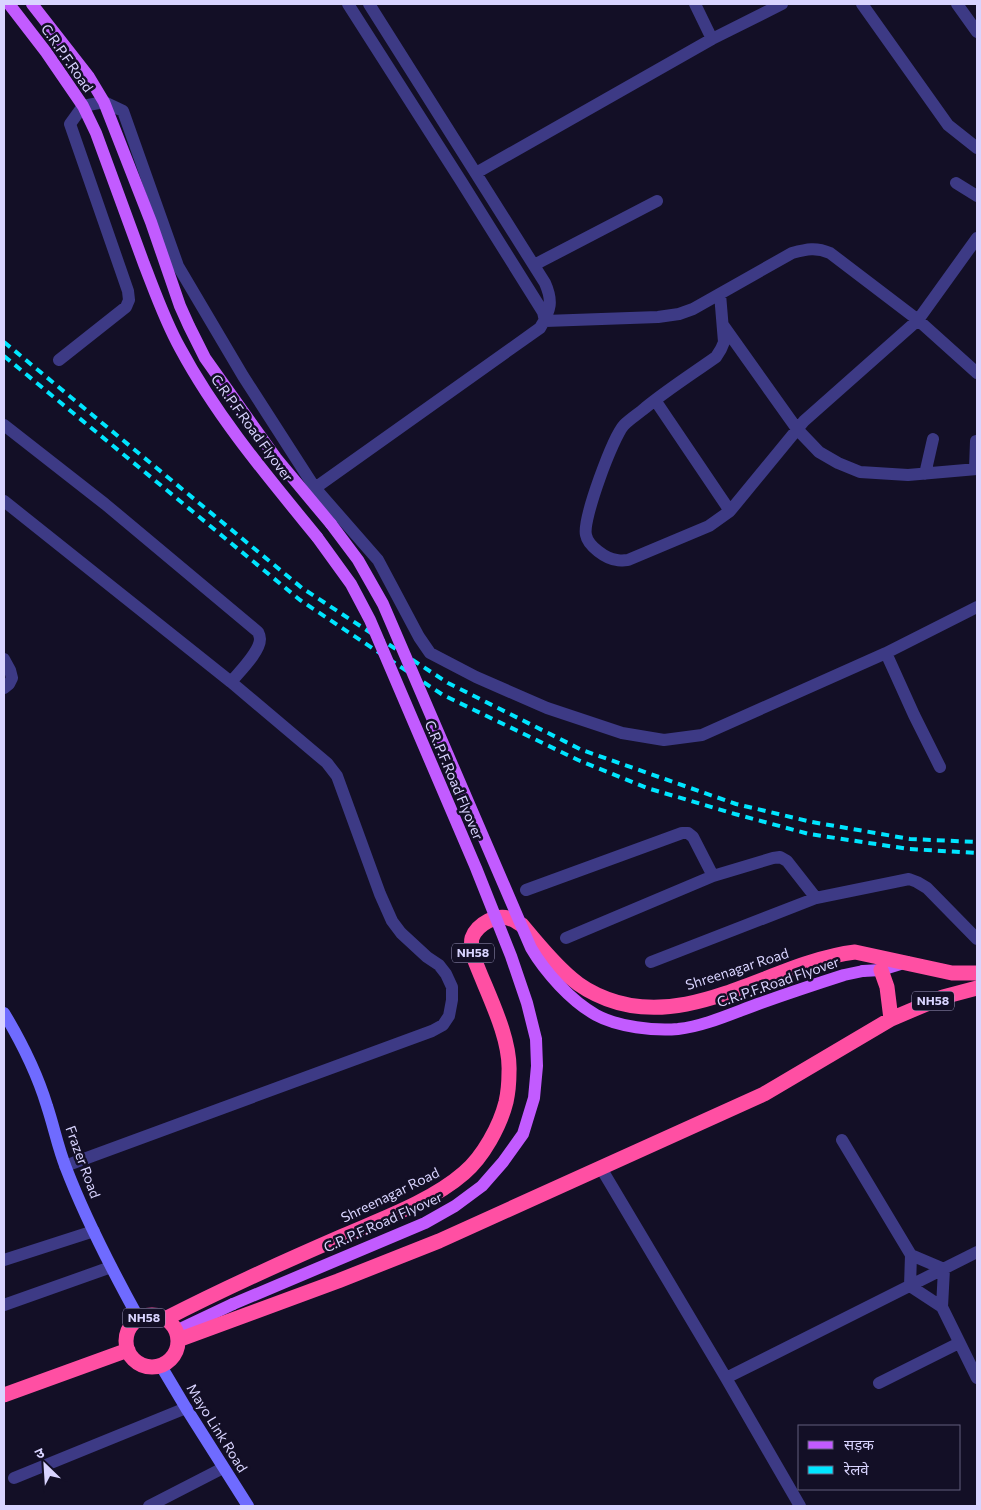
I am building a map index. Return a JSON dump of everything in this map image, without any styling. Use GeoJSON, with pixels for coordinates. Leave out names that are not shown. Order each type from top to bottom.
{"type":"FeatureCollection","features":[{"type":"Feature","properties":{"kind":"highway","name":"Shreenagar Road"},"geometry":{"type":"LineString","coordinates":[[165,1319],[234,1284],[405,1209],[445,1188],[474,1162],[490,1140],[499,1122],[506,1102],[510,1070],[507,1047],[497,1015],[471,950],[472,938],[478,928],[495,918],[511,919],[522,925],[571,978],[594,994],[619,1003],[651,1008],[673,1007],[706,999],[817,960],[843,953],[861,952],[952,973],[977,973]]}},
{"type":"Feature","properties":{"kind":"highway"},"geometry":{"type":"LineString","coordinates":[[881,970],[891,1019]]}},
{"type":"Feature","properties":{"kind":"highway","name":"NH58"},"geometry":{"type":"LineString","coordinates":[[177,1336],[338,1281],[439,1241],[764,1094],[891,1019],[943,997],[977,988]]}},
{"type":"Feature","properties":{"kind":"highway","name":"NH58"},"geometry":{"type":"LineString","coordinates":[[128,1350],[128,1333],[132,1325],[147,1316],[165,1319],[172,1324],[177,1336],[177,1348],[169,1362],[161,1366]]}},
{"type":"Feature","properties":{"kind":"highway"},"geometry":{"type":"LineString","coordinates":[[4,1395],[128,1350],[138,1363],[145,1366],[161,1366]]}},
{"type":"Feature","properties":{"kind":"main road","name":"C.R.P.F.Road"},"geometry":{"type":"LineString","coordinates":[[10,4],[46,52],[82,106]]}},
{"type":"Feature","properties":{"kind":"main road","name":"C.R.P.F.Road"},"geometry":{"type":"LineString","coordinates":[[32,4],[88,77],[104,102]]}},
{"type":"Feature","properties":{"kind":"main road","name":"C.R.P.F.Road Flyover"},"geometry":{"type":"LineString","coordinates":[[104,102],[139,190],[188,326],[205,358],[276,458],[358,560],[383,604],[531,948],[540,962],[564,990],[597,1015],[622,1024],[653,1029],[679,1029],[712,1021],[844,975],[881,970]]}},
{"type":"Feature","properties":{"kind":"main road","name":"C.R.P.F.Road Flyover"},"geometry":{"type":"LineString","coordinates":[[82,106],[96,133],[120,202],[178,346],[201,385],[241,442],[346,576],[370,620],[476,868],[508,948],[527,1003],[536,1039],[537,1066],[534,1098],[523,1134],[503,1162],[482,1186],[455,1206],[425,1223],[233,1304],[177,1336]]}},
{"type":"Feature","properties":{"kind":"main road"},"geometry":{"type":"LineString","coordinates":[[881,970],[907,962]]}},
{"type":"Feature","properties":{"kind":"street"},"geometry":{"type":"LineString","coordinates":[[348,4],[543,312],[544,321]]}},
{"type":"Feature","properties":{"kind":"street"},"geometry":{"type":"LineString","coordinates":[[315,488],[540,328],[551,302],[550,294],[534,265],[369,4]]}},
{"type":"Feature","properties":{"kind":"street"},"geometry":{"type":"LineString","coordinates":[[695,4],[712,39]]}},
{"type":"Feature","properties":{"kind":"street"},"geometry":{"type":"LineString","coordinates":[[476,173],[712,39],[782,4]]}},
{"type":"Feature","properties":{"kind":"street"},"geometry":{"type":"LineString","coordinates":[[862,4],[948,125],[977,148]]}},
{"type":"Feature","properties":{"kind":"street"},"geometry":{"type":"LineString","coordinates":[[957,4],[977,32]]}},
{"type":"Feature","properties":{"kind":"street"},"geometry":{"type":"LineString","coordinates":[[59,360],[126,307],[129,300],[128,291],[70,124],[82,106],[104,102],[123,111],[178,266],[243,376],[315,488],[378,560],[419,637],[430,653],[476,677],[547,708],[622,733],[664,740],[702,735],[886,653],[977,607]]}},
{"type":"Feature","properties":{"kind":"street"},"geometry":{"type":"LineString","coordinates":[[956,183],[977,196]]}},
{"type":"Feature","properties":{"kind":"street"},"geometry":{"type":"LineString","coordinates":[[534,265],[657,201]]}},
{"type":"Feature","properties":{"kind":"street"},"geometry":{"type":"LineString","coordinates":[[720,294],[724,342],[716,357],[655,400],[624,425],[617,434],[586,524],[586,535],[589,544],[606,556],[616,560],[628,560],[709,526],[730,512],[804,421],[918,320],[977,238]]}},
{"type":"Feature","properties":{"kind":"street"},"geometry":{"type":"LineString","coordinates":[[544,321],[658,317],[679,314],[693,309],[792,253],[819,249],[830,254],[918,320],[977,373]]}},
{"type":"Feature","properties":{"kind":"street"},"geometry":{"type":"LineString","coordinates":[[722,324],[797,429],[819,452],[838,463],[860,472],[908,476],[976,469],[976,441]]}},
{"type":"Feature","properties":{"kind":"street"},"geometry":{"type":"LineString","coordinates":[[655,400],[730,512]]}},
{"type":"Feature","properties":{"kind":"street"},"geometry":{"type":"LineString","coordinates":[[4,425],[105,504],[258,632],[260,638],[254,654],[231,682]]}},
{"type":"Feature","properties":{"kind":"street"},"geometry":{"type":"LineString","coordinates":[[925,474],[933,439]]}},
{"type":"Feature","properties":{"kind":"street"},"geometry":{"type":"LineString","coordinates":[[4,501],[231,682],[327,762],[337,776],[353,823],[392,921],[401,933],[427,957],[439,965],[452,986],[449,1016],[444,1025],[432,1031],[65,1166]]}},
{"type":"Feature","properties":{"kind":"street"},"geometry":{"type":"LineString","coordinates":[[886,653],[940,767]]}},
{"type":"Feature","properties":{"kind":"street"},"geometry":{"type":"LineString","coordinates":[[4,659],[12,678],[4,688]]}},
{"type":"Feature","properties":{"kind":"street"},"geometry":{"type":"LineString","coordinates":[[526,890],[682,833],[688,833],[693,836],[713,876]]}},
{"type":"Feature","properties":{"kind":"street"},"geometry":{"type":"LineString","coordinates":[[566,938],[713,876],[780,857],[788,861],[816,898]]}},
{"type":"Feature","properties":{"kind":"street"},"geometry":{"type":"LineString","coordinates":[[651,962],[816,898],[908,879],[927,888],[977,939]]}},
{"type":"Feature","properties":{"kind":"street","name":"Frazer Road"},"geometry":{"type":"LineString","coordinates":[[4,1013],[10,1032],[32,1065],[47,1105],[65,1166],[92,1228],[139,1320]]}},
{"type":"Feature","properties":{"kind":"street"},"geometry":{"type":"LineString","coordinates":[[842,1140],[911,1255],[910,1286]]}},
{"type":"Feature","properties":{"kind":"street"},"geometry":{"type":"LineString","coordinates":[[601,1168],[800,1506]]}},
{"type":"Feature","properties":{"kind":"street"},"geometry":{"type":"LineString","coordinates":[[4,1260],[92,1228]]}},
{"type":"Feature","properties":{"kind":"street"},"geometry":{"type":"LineString","coordinates":[[726,1378],[977,1252]]}},
{"type":"Feature","properties":{"kind":"street"},"geometry":{"type":"LineString","coordinates":[[911,1255],[944,1269]]}},
{"type":"Feature","properties":{"kind":"street"},"geometry":{"type":"LineString","coordinates":[[4,1305],[111,1267]]}},
{"type":"Feature","properties":{"kind":"street"},"geometry":{"type":"LineString","coordinates":[[944,1269],[942,1307],[977,1378]]}},
{"type":"Feature","properties":{"kind":"street"},"geometry":{"type":"LineString","coordinates":[[910,1286],[942,1307]]}},
{"type":"Feature","properties":{"kind":"street"},"geometry":{"type":"LineString","coordinates":[[879,1383],[960,1343]]}},
{"type":"Feature","properties":{"kind":"street","name":"Mayo Link Road"},"geometry":{"type":"LineString","coordinates":[[161,1366],[248,1506]]}},
{"type":"Feature","properties":{"kind":"street"},"geometry":{"type":"LineString","coordinates":[[14,1478],[186,1408]]}},
{"type":"Feature","properties":{"kind":"street"},"geometry":{"type":"LineString","coordinates":[[149,1506],[223,1468]]}},
{"type":"Feature","properties":{"kind":"railway"},"geometry":{"type":"LineString","coordinates":[[4,342],[302,588],[448,683],[582,750],[736,804],[812,822],[910,839],[977,842]]}},
{"type":"Feature","properties":{"kind":"railway"},"geometry":{"type":"LineString","coordinates":[[4,356],[300,600],[443,695],[578,760],[647,788],[809,834],[909,849],[977,853]]}}]}
